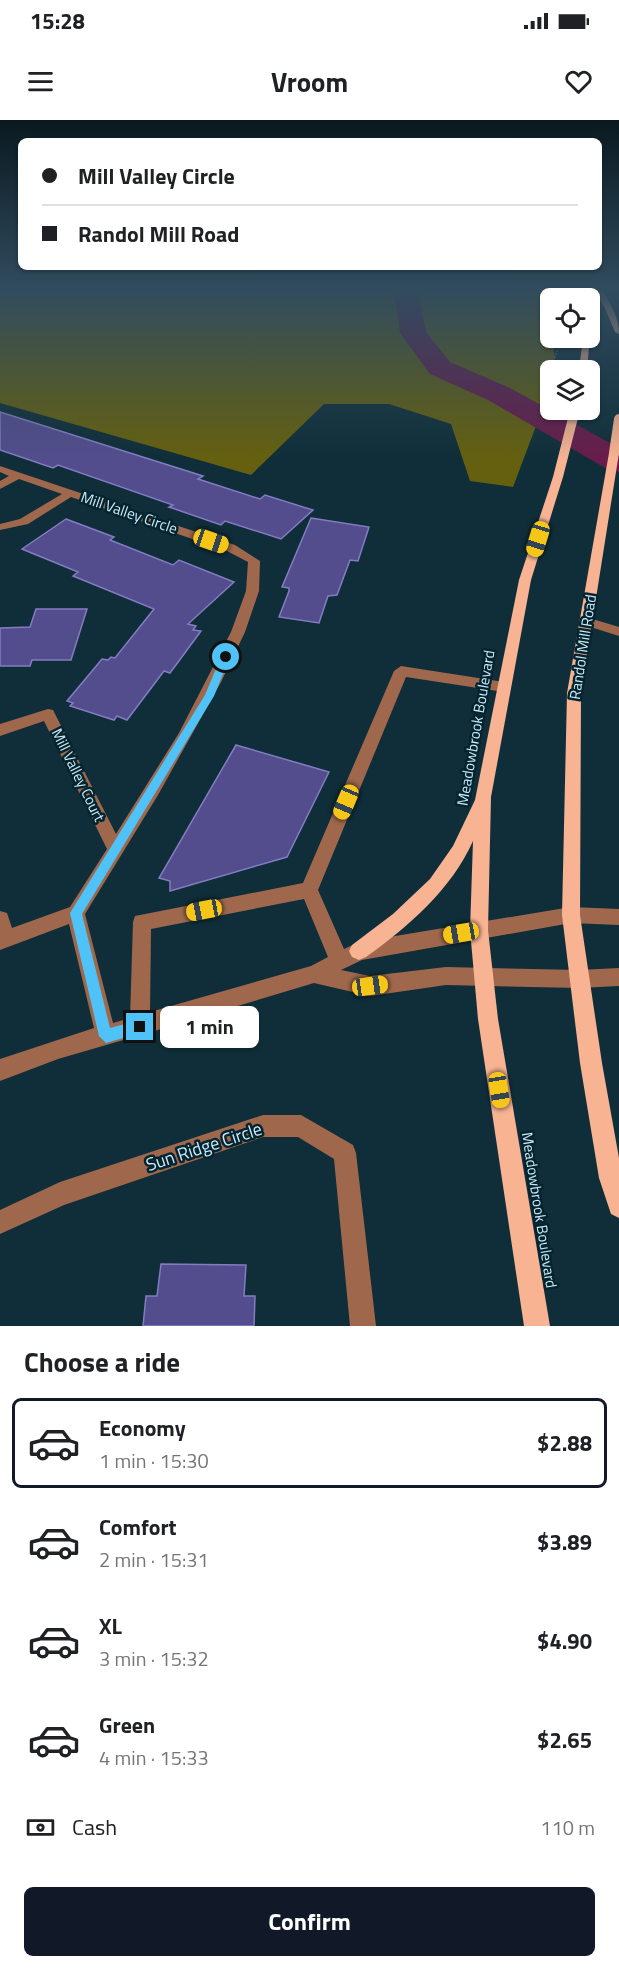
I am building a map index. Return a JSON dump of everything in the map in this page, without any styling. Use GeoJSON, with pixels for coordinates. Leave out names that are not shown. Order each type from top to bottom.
{"type":"FeatureCollection","features":[{"type":"Feature","properties":{"kind":"main road","name":"Randol Mill Road"},"geometry":{"type":"LineString","coordinates":[[571,915],[574,693],[619,419]]}},
{"type":"Feature","properties":{"kind":"main road","name":"Meadowbrook Boulevard"},"geometry":{"type":"LineString","coordinates":[[537,1326],[495,1067],[479,930],[483,797],[525,580],[558,477],[572,420]]}},
{"type":"Feature","properties":{"kind":"main road"},"geometry":{"type":"LineString","coordinates":[[359,951],[384,934],[435,885],[457,855],[483,797]]}},
{"type":"Feature","properties":{"kind":"main road"},"geometry":{"type":"LineString","coordinates":[[571,915],[591,1063],[611,1178],[619,1206]]}},
{"type":"Feature","properties":{"kind":"street","name":"Mill Valley Circle"},"geometry":{"type":"LineString","coordinates":[[0,469],[231,548],[254,561],[257,573],[250,598],[209,696],[76,913]]}},
{"type":"Feature","properties":{"kind":"street"},"geometry":{"type":"LineString","coordinates":[[0,486],[18,475]]}},
{"type":"Feature","properties":{"kind":"street"},"geometry":{"type":"LineString","coordinates":[[0,527],[24,522],[72,492]]}},
{"type":"Feature","properties":{"kind":"street"},"geometry":{"type":"LineString","coordinates":[[586,621],[619,632]]}},
{"type":"Feature","properties":{"kind":"street"},"geometry":{"type":"LineString","coordinates":[[339,961],[309,890],[401,671],[504,687]]}},
{"type":"Feature","properties":{"kind":"street","name":"Mill Valley Court"},"geometry":{"type":"LineString","coordinates":[[0,730],[48,714],[115,849]]}},
{"type":"Feature","properties":{"kind":"street"},"geometry":{"type":"LineString","coordinates":[[140,1027],[142,922],[309,890]]}},
{"type":"Feature","properties":{"kind":"street"},"geometry":{"type":"LineString","coordinates":[[0,919],[3,940],[76,913],[106,1036]]}},
{"type":"Feature","properties":{"kind":"street"},"geometry":{"type":"LineString","coordinates":[[0,1070],[58,1048],[140,1027],[314,974],[359,951],[571,915],[619,916]]}},
{"type":"Feature","properties":{"kind":"street"},"geometry":{"type":"LineString","coordinates":[[314,974],[370,986],[446,976],[579,979],[619,977]]}},
{"type":"Feature","properties":{"kind":"street","name":"Sun Ridge Circle"},"geometry":{"type":"LineString","coordinates":[[0,1222],[60,1194],[263,1126],[301,1126],[345,1153],[363,1326]]}},
{"type":"Feature","properties":{"kind":"shaded area"},"geometry":{"type":"Polygon","coordinates":[[[0,346],[553,348],[555,360],[540,360],[540,415],[513,487],[470,481],[451,424],[389,404],[324,404],[251,475],[0,403],[0,346]]]}},
{"type":"Feature","properties":{"kind":"building"},"geometry":{"type":"Polygon","coordinates":[[[0,412],[203,476],[198,479],[260,499],[265,495],[313,510],[281,539],[225,521],[221,525],[169,507],[173,505],[58,465],[53,468],[0,450],[0,412]]]}},
{"type":"Feature","properties":{"kind":"building"},"geometry":{"type":"Polygon","coordinates":[[[311,518],[369,527],[358,561],[350,560],[337,595],[328,596],[319,623],[279,617],[289,591],[289,588],[282,587],[311,518]]]}},
{"type":"Feature","properties":{"kind":"building"},"geometry":{"type":"Polygon","coordinates":[[[66,519],[114,537],[110,540],[173,565],[179,560],[234,582],[188,624],[196,626],[193,630],[201,631],[170,673],[164,671],[127,720],[117,716],[114,720],[70,706],[73,703],[67,701],[102,659],[115,658],[154,609],[73,576],[78,572],[22,549],[66,519]]]}},
{"type":"Feature","properties":{"kind":"building"},"geometry":{"type":"Polygon","coordinates":[[[36,609],[87,609],[71,660],[32,660],[30,666],[0,666],[0,628],[30,627],[36,609]]]}},
{"type":"Feature","properties":{"kind":"building"},"geometry":{"type":"Polygon","coordinates":[[[236,745],[329,772],[287,857],[170,891],[170,881],[159,878],[236,745]]]}},
{"type":"Feature","properties":{"kind":"building"},"geometry":{"type":"Polygon","coordinates":[[[161,1264],[246,1265],[244,1296],[255,1296],[254,1326],[143,1326],[146,1296],[157,1296],[161,1264]]]}},
{"type":"Feature","properties":{"kind":"waterway"},"geometry":{"type":"LineString","coordinates":[[423,346],[440,368],[499,394],[619,462]]}},
{"type":"Feature","properties":{"kind":"route"},"geometry":{"type":"LineString","coordinates":[[140,1027],[106,1036],[76,913],[209,696],[226,657]]}}]}
